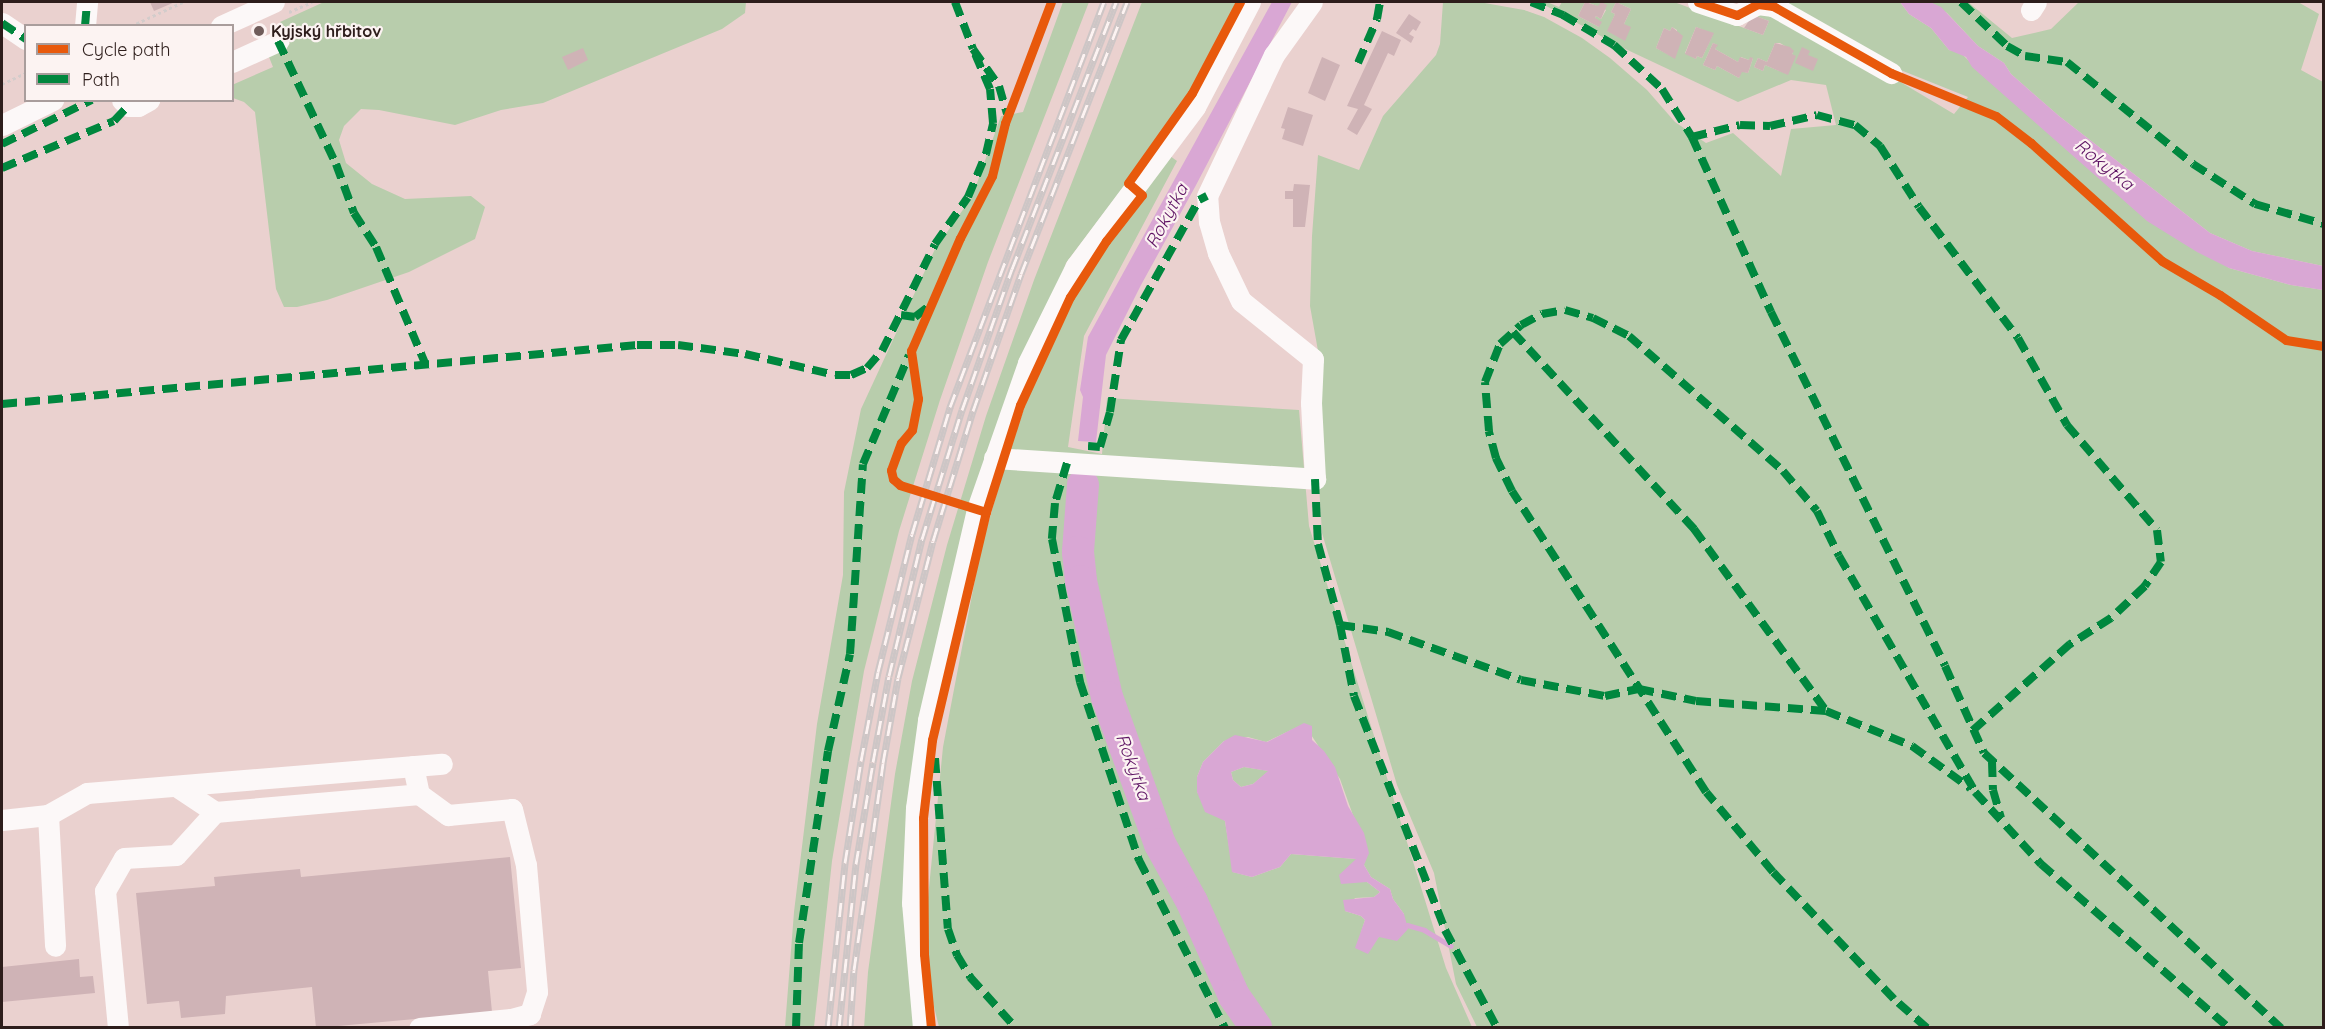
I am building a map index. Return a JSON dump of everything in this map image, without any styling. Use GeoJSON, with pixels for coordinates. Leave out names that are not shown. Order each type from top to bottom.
{"type":"FeatureCollection","features":[{"type":"Feature","properties":{"kind":"street"},"geometry":{"type":"LineString","coordinates":[[85,24],[87,2]]}},
{"type":"Feature","properties":{"kind":"street"},"geometry":{"type":"LineString","coordinates":[[225,24],[273,2]]}},
{"type":"Feature","properties":{"kind":"street"},"geometry":{"type":"LineString","coordinates":[[923,1028],[912,903],[916,808],[928,720],[976,509],[1029,363],[1076,266],[1195,107],[1250,2]]}},
{"type":"Feature","properties":{"kind":"street"},"geometry":{"type":"LineString","coordinates":[[994,458],[1315,479],[1311,403],[1313,359],[1241,301],[1218,253],[1209,222],[1207,196],[1274,56],[1312,2]]}},
{"type":"Feature","properties":{"kind":"street"},"geometry":{"type":"LineString","coordinates":[[1698,2],[1737,15],[1758,4],[1773,6],[1892,73]]}},
{"type":"Feature","properties":{"kind":"street"},"geometry":{"type":"LineString","coordinates":[[2,23],[24,38]]}},
{"type":"Feature","properties":{"kind":"street"},"geometry":{"type":"LineString","coordinates":[[234,61],[278,41]]}},
{"type":"Feature","properties":{"kind":"street"},"geometry":{"type":"LineString","coordinates":[[2,125],[49,102]]}},
{"type":"Feature","properties":{"kind":"street"},"geometry":{"type":"LineString","coordinates":[[124,102],[128,106],[138,106],[145,102]]}},
{"type":"Feature","properties":{"kind":"street"},"geometry":{"type":"LineString","coordinates":[[2,820],[48,815],[87,793],[442,764]]}},
{"type":"Feature","properties":{"kind":"street"},"geometry":{"type":"LineString","coordinates":[[413,766],[418,794]]}},
{"type":"Feature","properties":{"kind":"street"},"geometry":{"type":"LineString","coordinates":[[177,786],[215,812],[418,794],[448,814],[512,809],[526,865],[537,992],[530,1014],[512,1023],[419,1028]]}},
{"type":"Feature","properties":{"kind":"street"},"geometry":{"type":"LineString","coordinates":[[118,1028],[105,891],[124,858],[176,855],[215,812]]}},
{"type":"Feature","properties":{"kind":"street"},"geometry":{"type":"LineString","coordinates":[[48,815],[55,946]]}},
{"type":"Feature","properties":{"kind":"path"},"geometry":{"type":"LineString","coordinates":[[135,24],[183,2]]}},
{"type":"Feature","properties":{"kind":"path"},"geometry":{"type":"LineString","coordinates":[[2,84],[24,73]]}},
{"type":"Feature","properties":{"kind":"green space"},"geometry":{"type":"Polygon","coordinates":[[[324,2],[746,2],[745,13],[722,29],[543,103],[501,110],[455,125],[379,110],[361,109],[344,126],[339,140],[346,163],[372,184],[405,199],[471,196],[485,207],[475,239],[409,272],[327,300],[297,307],[284,307],[276,289],[255,112],[244,102],[234,98],[234,84],[273,67],[267,52],[290,44],[280,22],[324,2]]]}},
{"type":"Feature","properties":{"kind":"green space"},"geometry":{"type":"Polygon","coordinates":[[[1063,2],[1089,2],[988,262],[940,400],[899,531],[864,671],[832,861],[814,1027],[785,1027],[794,912],[817,724],[843,575],[844,492],[861,409],[935,249],[972,197],[1001,116],[1023,112],[1063,2]]]}},
{"type":"Feature","properties":{"kind":"green space"},"geometry":{"type":"Polygon","coordinates":[[[1142,2],[1241,2],[1180,112],[1066,263],[922,714],[915,1027],[864,1028],[868,972],[895,774],[912,681],[947,545],[986,416],[1034,280],[1142,2]]]}},
{"type":"Feature","properties":{"kind":"green space"},"geometry":{"type":"Polygon","coordinates":[[[1443,2],[1479,2],[1524,10],[1544,17],[1582,38],[1610,58],[1647,90],[1675,122],[1706,143],[1733,133],[1781,176],[1791,129],[1836,125],[1826,85],[1791,80],[1738,102],[1619,46],[1539,2],[1547,2],[1559,7],[1562,2],[1585,2],[1578,16],[1599,27],[1595,18],[1596,16],[1601,19],[1606,10],[1587,2],[1616,2],[1674,2],[1763,35],[1769,21],[1753,15],[1758,10],[1872,65],[1954,114],[1968,97],[1893,67],[1773,2],[1900,2],[1909,14],[1931,28],[1949,50],[1961,53],[1985,77],[2229,268],[2291,285],[2323,290],[2323,1027],[1477,1027],[1456,984],[1434,873],[1397,785],[1322,533],[1316,437],[1320,362],[1310,306],[1318,155],[1359,170],[1383,116],[1436,55],[1440,44],[1443,2]],[[1616,2],[1611,12],[1615,14],[1608,31],[1625,40],[1624,24],[1631,9],[1616,2]],[[1672,27],[1670,31],[1664,28],[1656,48],[1675,58],[1677,30],[1672,27]],[[1696,27],[1685,53],[1696,59],[1697,56],[1702,58],[1713,34],[1696,27]],[[1713,43],[1703,65],[1715,70],[1717,66],[1739,78],[1741,71],[1748,73],[1753,58],[1749,60],[1741,57],[1738,62],[1715,49],[1717,45],[1713,43]],[[1775,43],[1767,62],[1758,58],[1754,67],[1763,71],[1765,65],[1787,74],[1793,51],[1780,43],[1775,43]]]}},
{"type":"Feature","properties":{"kind":"green space"},"geometry":{"type":"Polygon","coordinates":[[[1930,2],[1968,2],[2012,38],[2051,29],[2079,2],[2298,2],[2319,14],[2301,70],[2323,82],[2323,266],[2252,251],[2210,233],[2059,116],[2011,74],[2004,63],[1978,46],[1947,13],[1930,2]]]}},
{"type":"Feature","properties":{"kind":"green space"},"geometry":{"type":"Polygon","coordinates":[[[1166,153],[1177,161],[1084,336],[1068,447],[1102,454],[1107,398],[1299,410],[1309,526],[1446,968],[1472,1027],[1265,1027],[1241,996],[1235,1012],[1243,1027],[939,1027],[922,958],[943,747],[981,548],[1022,407],[1083,272],[1166,153]],[[1304,724],[1266,742],[1248,737],[1224,741],[1203,762],[1197,777],[1197,792],[1225,821],[1233,872],[1252,877],[1280,867],[1291,854],[1356,859],[1367,882],[1380,892],[1374,897],[1355,898],[1345,911],[1361,916],[1365,920],[1356,948],[1379,937],[1404,914],[1393,899],[1390,889],[1371,877],[1364,865],[1354,818],[1340,779],[1304,724]]]}},
{"type":"Feature","properties":{"kind":"green space"},"geometry":{"type":"Polygon","coordinates":[[[1244,767],[1269,771],[1253,784],[1241,787],[1233,780],[1231,772],[1244,767]]]}},
{"type":"Feature","properties":{"kind":"water"},"geometry":{"type":"Polygon","coordinates":[[[1272,2],[1292,2],[1106,355],[1096,442],[1078,441],[1083,397],[1080,390],[1088,337],[1272,2]]]}},
{"type":"Feature","properties":{"kind":"water"},"geometry":{"type":"Polygon","coordinates":[[[1900,2],[1930,2],[1941,7],[1978,46],[2004,63],[2011,74],[2059,116],[2210,233],[2252,251],[2323,266],[2323,290],[2291,285],[2229,268],[2197,252],[2147,221],[1972,67],[1966,57],[1949,50],[1931,28],[1909,14],[1900,2]]]}},
{"type":"Feature","properties":{"kind":"water"},"geometry":{"type":"Polygon","coordinates":[[[1304,723],[1312,726],[1312,740],[1324,751],[1335,767],[1348,806],[1364,833],[1369,853],[1364,865],[1371,877],[1390,889],[1393,899],[1404,914],[1408,929],[1397,941],[1379,937],[1368,954],[1355,948],[1365,920],[1361,916],[1345,911],[1343,900],[1374,897],[1380,892],[1367,882],[1341,884],[1339,875],[1356,859],[1291,854],[1280,867],[1252,877],[1232,872],[1225,821],[1205,812],[1197,792],[1197,777],[1203,762],[1224,741],[1235,735],[1267,742],[1304,723]],[[1244,767],[1231,772],[1233,780],[1241,787],[1253,784],[1268,771],[1244,767]]]}},
{"type":"Feature","properties":{"kind":"water"},"geometry":{"type":"Polygon","coordinates":[[[1241,996],[1265,1027],[1243,1027],[1235,1012],[1241,996]]]}},
{"type":"Feature","properties":{"kind":"building"},"geometry":{"type":"Polygon","coordinates":[[[150,2],[175,2],[154,11],[150,2]]]}},
{"type":"Feature","properties":{"kind":"building"},"geometry":{"type":"Polygon","coordinates":[[[1585,2],[1598,6],[1601,2],[1607,5],[1601,19],[1596,16],[1595,18],[1602,22],[1599,27],[1578,16],[1585,2]]]}},
{"type":"Feature","properties":{"kind":"building"},"geometry":{"type":"Polygon","coordinates":[[[1616,2],[1631,9],[1624,24],[1631,27],[1625,41],[1607,31],[1615,14],[1611,12],[1616,2]]]}},
{"type":"Feature","properties":{"kind":"building"},"geometry":{"type":"Polygon","coordinates":[[[1409,14],[1421,22],[1416,31],[1413,29],[1409,34],[1414,37],[1411,43],[1396,33],[1409,14]]]}},
{"type":"Feature","properties":{"kind":"building"},"geometry":{"type":"Polygon","coordinates":[[[1753,15],[1769,21],[1763,35],[1744,28],[1753,15]]]}},
{"type":"Feature","properties":{"kind":"building"},"geometry":{"type":"Polygon","coordinates":[[[1672,27],[1683,36],[1675,59],[1656,48],[1664,28],[1670,31],[1672,27]]]}},
{"type":"Feature","properties":{"kind":"building"},"geometry":{"type":"Polygon","coordinates":[[[1696,27],[1714,33],[1702,58],[1697,56],[1696,59],[1685,54],[1696,27]]]}},
{"type":"Feature","properties":{"kind":"building"},"geometry":{"type":"Polygon","coordinates":[[[1382,31],[1401,40],[1394,56],[1388,53],[1364,105],[1372,109],[1357,135],[1347,129],[1358,109],[1347,106],[1382,31]]]}},
{"type":"Feature","properties":{"kind":"building"},"geometry":{"type":"Polygon","coordinates":[[[1713,43],[1718,45],[1715,49],[1738,62],[1740,57],[1749,60],[1750,57],[1753,58],[1748,73],[1742,72],[1739,78],[1717,66],[1715,70],[1703,65],[1713,43]]]}},
{"type":"Feature","properties":{"kind":"building"},"geometry":{"type":"Polygon","coordinates":[[[1775,43],[1790,47],[1794,51],[1792,54],[1796,56],[1788,75],[1765,65],[1763,71],[1754,67],[1758,58],[1767,62],[1775,43]]]}},
{"type":"Feature","properties":{"kind":"building"},"geometry":{"type":"Polygon","coordinates":[[[1802,47],[1810,51],[1808,55],[1818,59],[1813,71],[1795,63],[1802,47]]]}},
{"type":"Feature","properties":{"kind":"building"},"geometry":{"type":"Polygon","coordinates":[[[583,48],[588,60],[568,70],[562,57],[583,48]]]}},
{"type":"Feature","properties":{"kind":"building"},"geometry":{"type":"Polygon","coordinates":[[[1322,57],[1340,65],[1325,101],[1308,93],[1322,57]]]}},
{"type":"Feature","properties":{"kind":"building"},"geometry":{"type":"Polygon","coordinates":[[[1288,107],[1313,115],[1303,146],[1282,139],[1285,129],[1281,128],[1288,107]]]}},
{"type":"Feature","properties":{"kind":"building"},"geometry":{"type":"Polygon","coordinates":[[[1294,184],[1310,185],[1305,227],[1293,227],[1293,199],[1285,199],[1285,191],[1293,191],[1294,184]]]}},
{"type":"Feature","properties":{"kind":"building"},"geometry":{"type":"Polygon","coordinates":[[[510,857],[521,968],[488,971],[492,1012],[316,1028],[312,987],[226,996],[225,1014],[181,1018],[179,1001],[147,1004],[136,893],[215,886],[214,877],[300,869],[301,877],[510,857]]]}},
{"type":"Feature","properties":{"kind":"building"},"geometry":{"type":"Polygon","coordinates":[[[79,959],[80,977],[93,976],[95,993],[2,1002],[2,967],[79,959]]]}},
{"type":"Feature","properties":{"kind":"waterway","name":"Rokytka"},"geometry":{"type":"LineString","coordinates":[[1083,485],[1078,552],[1081,581],[1107,697],[1160,844],[1192,902],[1234,996],[1256,1028]]}},
{"type":"Feature","properties":{"kind":"waterway"},"geometry":{"type":"LineString","coordinates":[[1407,925],[1424,930],[1451,946]]}},
{"type":"Feature","properties":{"kind":"railway"},"geometry":{"type":"LineString","coordinates":[[828,1028],[845,863],[861,761],[878,672],[912,534],[950,407],[1104,2]]}},
{"type":"Feature","properties":{"kind":"railway"},"geometry":{"type":"LineString","coordinates":[[839,1028],[856,864],[873,762],[889,676],[922,539],[962,410],[1012,269],[1116,2]]}},
{"type":"Feature","properties":{"kind":"railway"},"geometry":{"type":"LineString","coordinates":[[850,1028],[854,970],[883,763],[898,678],[933,541],[973,411],[1021,274],[1127,2]]}},
{"type":"Feature","properties":{"kind":"marked path"},"geometry":{"type":"LineString","coordinates":[[85,24],[87,2]]}},
{"type":"Feature","properties":{"kind":"marked path"},"geometry":{"type":"LineString","coordinates":[[955,2],[973,49],[999,86],[1007,114]]}},
{"type":"Feature","properties":{"kind":"marked path"},"geometry":{"type":"LineString","coordinates":[[1358,63],[1377,19],[1380,2]]}},
{"type":"Feature","properties":{"kind":"marked path"},"geometry":{"type":"LineString","coordinates":[[1531,2],[1563,15],[1614,45],[1662,89],[1692,137],[1771,312],[1945,666],[1984,753],[2281,1028]]}},
{"type":"Feature","properties":{"kind":"marked path"},"geometry":{"type":"LineString","coordinates":[[1961,2],[2007,46],[2025,56],[2067,62],[2193,164],[2255,204],[2324,224]]}},
{"type":"Feature","properties":{"kind":"marked path"},"geometry":{"type":"LineString","coordinates":[[2,23],[24,38]]}},
{"type":"Feature","properties":{"kind":"marked path"},"geometry":{"type":"LineString","coordinates":[[278,41],[336,164],[354,213],[376,247],[425,363]]}},
{"type":"Feature","properties":{"kind":"marked path"},"geometry":{"type":"LineString","coordinates":[[2,404],[637,345],[678,345],[745,354],[835,375],[851,375],[867,368],[882,351],[935,244],[968,197],[986,154],[993,123],[990,89],[973,49]]}},
{"type":"Feature","properties":{"kind":"marked path"},"geometry":{"type":"LineString","coordinates":[[2,144],[88,102]]}},
{"type":"Feature","properties":{"kind":"marked path"},"geometry":{"type":"LineString","coordinates":[[2,168],[114,121],[128,106]]}},
{"type":"Feature","properties":{"kind":"marked path"},"geometry":{"type":"LineString","coordinates":[[1692,137],[1740,125],[1770,126],[1817,115],[1855,125],[1880,146],[1919,207],[2018,338],[2067,425],[2157,530],[2161,562],[2145,586],[2111,618],[2070,644],[1972,731]]}},
{"type":"Feature","properties":{"kind":"marked path"},"geometry":{"type":"LineString","coordinates":[[1088,446],[1100,447],[1110,412],[1121,340],[1199,200],[1207,196]]}},
{"type":"Feature","properties":{"kind":"marked path"},"geometry":{"type":"LineString","coordinates":[[901,315],[915,317],[928,307]]}},
{"type":"Feature","properties":{"kind":"marked path"},"geometry":{"type":"LineString","coordinates":[[1927,1028],[1894,999],[1773,872],[1706,792],[1512,491],[1496,458],[1489,431],[1485,382],[1500,344],[1521,325],[1542,314],[1565,310],[1593,318],[1629,336],[1783,471],[1817,511],[1839,556],[1975,792],[2041,864],[2229,1028]]}},
{"type":"Feature","properties":{"kind":"marked path"},"geometry":{"type":"LineString","coordinates":[[1513,332],[1694,529],[1826,711]]}},
{"type":"Feature","properties":{"kind":"marked path"},"geometry":{"type":"LineString","coordinates":[[796,1028],[799,943],[828,751],[850,654],[863,464],[909,355]]}},
{"type":"Feature","properties":{"kind":"marked path"},"geometry":{"type":"LineString","coordinates":[[1067,463],[1055,503],[1052,539],[1080,682],[1139,860],[1225,1028]]}},
{"type":"Feature","properties":{"kind":"marked path"},"geometry":{"type":"LineString","coordinates":[[1315,479],[1318,544],[1340,625],[1354,696],[1445,930],[1497,1028]]}},
{"type":"Feature","properties":{"kind":"marked path"},"geometry":{"type":"LineString","coordinates":[[1340,625],[1388,632],[1521,680],[1605,696],[1639,689],[1696,701],[1826,711],[1912,746],[1970,788]]}},
{"type":"Feature","properties":{"kind":"marked path"},"geometry":{"type":"LineString","coordinates":[[935,758],[948,929],[957,955],[970,977],[1016,1028]]}},
{"type":"Feature","properties":{"kind":"marked path"},"geometry":{"type":"LineString","coordinates":[[1992,762],[1993,790],[2001,818]]}},
{"type":"Feature","properties":{"kind":"cycle path"},"geometry":{"type":"LineString","coordinates":[[986,512],[900,485],[893,479],[891,470],[901,443],[912,430],[918,399],[911,351],[960,238],[992,176],[1005,123],[1051,2]]}},
{"type":"Feature","properties":{"kind":"cycle path"},"geometry":{"type":"LineString","coordinates":[[931,1028],[924,954],[923,818],[932,740],[986,512],[1020,405],[1070,297],[1106,241],[1142,195],[1128,183],[1192,93],[1240,2]]}},
{"type":"Feature","properties":{"kind":"cycle path"},"geometry":{"type":"LineString","coordinates":[[1698,2],[1737,15],[1758,4],[1773,6],[1891,73],[1996,116],[2031,143],[2162,261],[2220,295],[2286,340],[2324,346]]}},
{"type":"Feature","properties":{"kind":"place","name":"Kyjský hřbitov"},"geometry":{"type":"Point","coordinates":[259,31]}}]}
